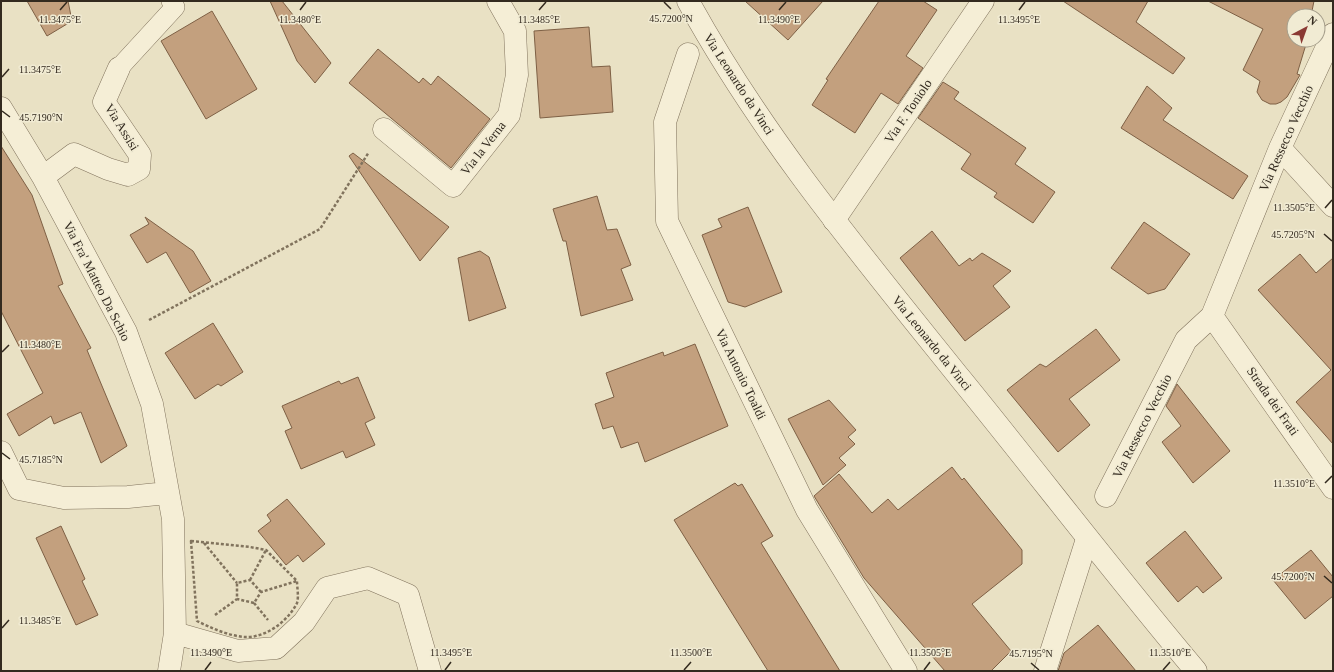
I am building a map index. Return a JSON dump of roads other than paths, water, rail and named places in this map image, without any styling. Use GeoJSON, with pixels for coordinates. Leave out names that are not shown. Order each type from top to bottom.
{"type":"FeatureCollection","features":[{"type":"Feature","properties":{"kind":"street","name":"Via la Verna"},"geometry":{"type":"LineString","coordinates":[[384,129],[453,186],[509,115],[518,74],[515,31],[498,1]]}},
{"type":"Feature","properties":{"kind":"street","name":"Via Leonardo da Vinci"},"geometry":{"type":"LineString","coordinates":[[688,1],[704,31],[766,128],[834,220],[1047,486],[1087,540],[1196,671]]}},
{"type":"Feature","properties":{"kind":"street","name":"Via F. Toniolo"},"geometry":{"type":"LineString","coordinates":[[834,220],[983,1]]}},
{"type":"Feature","properties":{"kind":"street","name":"Via Ressecco Vecchio"},"geometry":{"type":"LineString","coordinates":[[1106,496],[1186,340],[1212,316],[1280,148],[1333,34]]}},
{"type":"Feature","properties":{"kind":"street","name":"Via Antonio Toaldi"},"geometry":{"type":"LineString","coordinates":[[688,54],[665,122],[667,220],[807,510],[906,671]]}},
{"type":"Feature","properties":{"kind":"street","name":"Via Assisi"},"geometry":{"type":"LineString","coordinates":[[43,177],[74,154],[108,169],[128,175],[139,169],[140,155],[104,102],[119,68]]}},
{"type":"Feature","properties":{"kind":"street","name":"Via Fra' Matteo Da Schio"},"geometry":{"type":"LineString","coordinates":[[1,108],[43,177],[126,332],[152,404],[167,493],[173,519],[175,633],[169,671]]}},
{"type":"Feature","properties":{"kind":"street"},"geometry":{"type":"LineString","coordinates":[[1280,148],[1333,206]]}},
{"type":"Feature","properties":{"kind":"street","name":"Strada dei Frati"},"geometry":{"type":"LineString","coordinates":[[1212,316],[1333,488]]}},
{"type":"Feature","properties":{"kind":"street"},"geometry":{"type":"LineString","coordinates":[[1,452],[19,489],[64,498],[128,497],[167,493]]}},
{"type":"Feature","properties":{"kind":"street"},"geometry":{"type":"LineString","coordinates":[[1046,671],[1087,540]]}},
{"type":"Feature","properties":{"kind":"street"},"geometry":{"type":"LineString","coordinates":[[175,633],[238,651],[276,648],[304,622],[327,588],[368,578],[408,595],[430,671]]}},
{"type":"Feature","properties":{"kind":"lane","name":"Via Assisi"},"geometry":{"type":"LineString","coordinates":[[119,68],[175,8],[171,1]]}}]}
